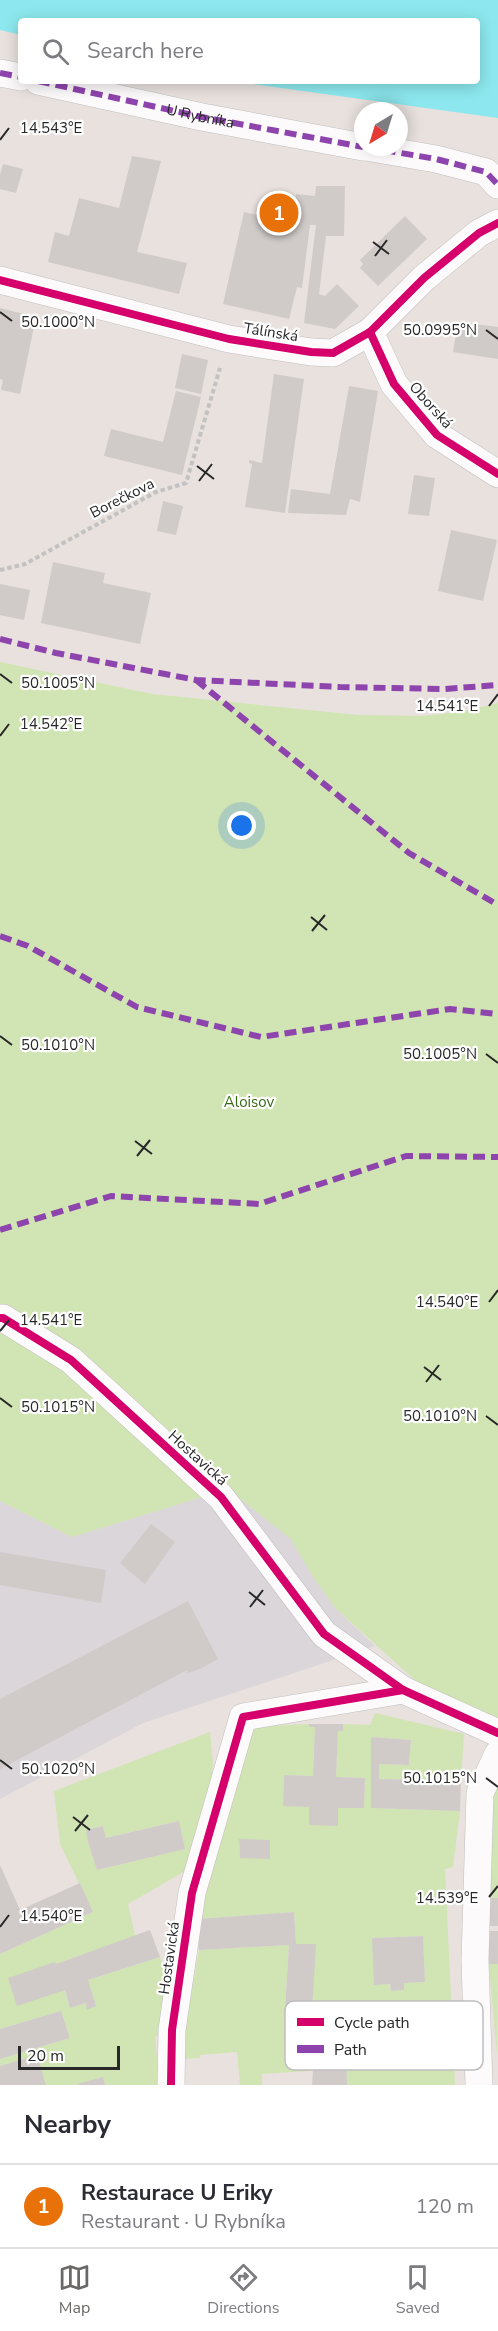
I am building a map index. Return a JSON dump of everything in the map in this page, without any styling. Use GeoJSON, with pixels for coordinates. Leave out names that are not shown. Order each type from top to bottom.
{"type":"FeatureCollection","features":[{"type":"Feature","properties":{"kind":"street"},"geometry":{"type":"LineString","coordinates":[[0,73],[18,76]]}},
{"type":"Feature","properties":{"kind":"street","name":"U Rybníka"},"geometry":{"type":"LineString","coordinates":[[52,84],[202,117],[354,145]]}},
{"type":"Feature","properties":{"kind":"street","name":"U Rybníka"},"geometry":{"type":"LineString","coordinates":[[408,154],[486,172],[498,185]]}},
{"type":"Feature","properties":{"kind":"street","name":"Tálínská"},"geometry":{"type":"LineString","coordinates":[[0,280],[229,339],[311,352],[333,353],[370,332],[424,278],[479,233],[498,224]]}},
{"type":"Feature","properties":{"kind":"street","name":"Oborská"},"geometry":{"type":"LineString","coordinates":[[370,332],[394,384],[437,435],[498,474]]}},
{"type":"Feature","properties":{"kind":"street","name":"Hostavická"},"geometry":{"type":"LineString","coordinates":[[2,1318],[71,1360],[221,1497],[324,1634],[403,1690],[498,1733]]}},
{"type":"Feature","properties":{"kind":"street","name":"Hostavická"},"geometry":{"type":"LineString","coordinates":[[171,2085],[172,2030],[192,1893],[243,1718],[403,1690]]}},
{"type":"Feature","properties":{"kind":"street"},"geometry":{"type":"LineString","coordinates":[[476,2001],[480,1793],[498,1754]]}},
{"type":"Feature","properties":{"kind":"street"},"geometry":{"type":"LineString","coordinates":[[478,2070],[478,2085]]}},
{"type":"Feature","properties":{"kind":"shaded area"},"geometry":{"type":"Polygon","coordinates":[[[228,1489],[292,1539],[313,1577],[336,1609],[375,1646],[143,1723],[0,1799],[0,1501],[72,1537],[228,1489]]]}},
{"type":"Feature","properties":{"kind":"green space","name":"Aloisov"},"geometry":{"type":"Polygon","coordinates":[[[0,662],[152,694],[358,715],[423,716],[465,711],[498,703],[498,1721],[416,1681],[336,1609],[313,1577],[291,1539],[228,1489],[72,1537],[0,1501],[0,662]]]}},
{"type":"Feature","properties":{"kind":"green space"},"geometry":{"type":"Polygon","coordinates":[[[375,1713],[464,1734],[461,1781],[442,1781],[442,1775],[432,1780],[379,1779],[379,1764],[409,1765],[411,1740],[371,1737],[371,1808],[460,1811],[453,1867],[445,1869],[451,2001],[289,2001],[316,1944],[296,1944],[294,1912],[197,1919],[251,1727],[309,1724],[309,1730],[310,1727],[315,1727],[313,1776],[284,1775],[283,1805],[309,1807],[309,1825],[338,1825],[338,1808],[364,1808],[365,1778],[336,1777],[338,1731],[343,1731],[343,1724],[370,1725],[375,1713]],[[239,1840],[240,1858],[270,1858],[270,1840],[239,1840]],[[423,1936],[372,1938],[391,1991],[404,1990],[404,1983],[425,1982],[423,1936]]]}},
{"type":"Feature","properties":{"kind":"green space"},"geometry":{"type":"Polygon","coordinates":[[[210,1732],[213,1764],[205,1836],[192,1867],[128,1904],[135,1936],[56,1964],[55,1962],[70,2008],[86,2003],[88,2009],[96,2006],[88,1980],[160,1957],[167,1981],[164,2036],[155,2036],[159,2085],[105,2085],[103,2077],[75,2085],[45,2085],[37,2055],[0,2066],[0,2059],[70,2038],[61,2011],[0,2029],[0,1954],[93,1912],[60,1844],[54,1791],[210,1732]],[[178,1821],[106,1838],[103,1826],[87,1830],[88,1842],[97,1870],[184,1849],[178,1821]]]}},
{"type":"Feature","properties":{"kind":"green space"},"geometry":{"type":"Polygon","coordinates":[[[498,1777],[498,1898],[487,1898],[486,1803],[498,1777]]]}},
{"type":"Feature","properties":{"kind":"green space"},"geometry":{"type":"Polygon","coordinates":[[[289,1945],[285,2001],[285,2070],[309,2071],[262,2074],[262,2085],[240,2085],[237,2052],[180,2059],[199,1950],[289,1945]]]}},
{"type":"Feature","properties":{"kind":"green space"},"geometry":{"type":"Polygon","coordinates":[[[489,1964],[498,1964],[497,2056],[489,1964]]]}},
{"type":"Feature","properties":{"kind":"green space"},"geometry":{"type":"Polygon","coordinates":[[[347,2070],[454,2070],[455,2085],[347,2085],[347,2070]]]}},
{"type":"Feature","properties":{"kind":"water"},"geometry":{"type":"Polygon","coordinates":[[[0,0],[498,0],[498,118],[408,106],[408,102],[382,102],[252,84],[480,84],[480,18],[18,18],[18,34],[0,30],[0,0]]]}},
{"type":"Feature","properties":{"kind":"building"},"geometry":{"type":"Polygon","coordinates":[[[132,156],[161,161],[137,252],[187,263],[179,294],[48,262],[55,232],[69,236],[79,198],[119,208],[132,156]]]}},
{"type":"Feature","properties":{"kind":"building"},"geometry":{"type":"Polygon","coordinates":[[[3,164],[23,169],[16,193],[0,189],[3,164]]]}},
{"type":"Feature","properties":{"kind":"building"},"geometry":{"type":"Polygon","coordinates":[[[316,186],[345,186],[344,236],[326,236],[319,294],[325,296],[337,284],[359,306],[335,329],[304,323],[316,225],[310,225],[302,288],[297,287],[289,319],[223,304],[244,212],[295,224],[296,194],[315,196],[316,186]]]}},
{"type":"Feature","properties":{"kind":"building"},"geometry":{"type":"Polygon","coordinates":[[[405,216],[427,239],[378,286],[360,268],[363,264],[360,260],[405,216]]]}},
{"type":"Feature","properties":{"kind":"building"},"geometry":{"type":"Polygon","coordinates":[[[0,308],[36,317],[20,394],[1,390],[3,380],[0,379],[0,308]]]}},
{"type":"Feature","properties":{"kind":"building"},"geometry":{"type":"Polygon","coordinates":[[[458,322],[498,327],[498,359],[453,352],[458,322]]]}},
{"type":"Feature","properties":{"kind":"building"},"geometry":{"type":"Polygon","coordinates":[[[182,354],[208,360],[201,394],[175,388],[182,354]]]}},
{"type":"Feature","properties":{"kind":"building"},"geometry":{"type":"Polygon","coordinates":[[[274,374],[304,379],[285,513],[245,507],[252,464],[249,460],[262,463],[274,374]]]}},
{"type":"Feature","properties":{"kind":"building"},"geometry":{"type":"Polygon","coordinates":[[[349,386],[378,391],[360,502],[350,499],[346,515],[288,513],[291,489],[330,494],[349,386]]]}},
{"type":"Feature","properties":{"kind":"building"},"geometry":{"type":"Polygon","coordinates":[[[176,391],[201,397],[182,475],[104,456],[111,429],[163,442],[176,391]]]}},
{"type":"Feature","properties":{"kind":"building"},"geometry":{"type":"Polygon","coordinates":[[[414,475],[435,478],[429,516],[408,514],[414,475]]]}},
{"type":"Feature","properties":{"kind":"building"},"geometry":{"type":"Polygon","coordinates":[[[163,501],[183,506],[176,535],[157,531],[163,501]]]}},
{"type":"Feature","properties":{"kind":"building"},"geometry":{"type":"Polygon","coordinates":[[[451,530],[497,540],[483,601],[438,591],[451,530]]]}},
{"type":"Feature","properties":{"kind":"building"},"geometry":{"type":"Polygon","coordinates":[[[53,562],[105,573],[103,583],[151,593],[140,644],[41,623],[53,562]]]}},
{"type":"Feature","properties":{"kind":"building"},"geometry":{"type":"Polygon","coordinates":[[[0,584],[30,590],[24,620],[0,615],[0,584]]]}},
{"type":"Feature","properties":{"kind":"building"},"geometry":{"type":"Polygon","coordinates":[[[151,1524],[175,1542],[145,1584],[120,1563],[151,1524]]]}},
{"type":"Feature","properties":{"kind":"building"},"geometry":{"type":"Polygon","coordinates":[[[0,1552],[106,1570],[101,1603],[0,1585],[0,1552]]]}},
{"type":"Feature","properties":{"kind":"building"},"geometry":{"type":"Polygon","coordinates":[[[188,1601],[218,1659],[200,1669],[188,1673],[187,1670],[0,1769],[0,1699],[188,1601]]]}},
{"type":"Feature","properties":{"kind":"building"},"geometry":{"type":"Polygon","coordinates":[[[309,1724],[343,1724],[343,1731],[338,1731],[336,1777],[365,1778],[364,1808],[338,1808],[338,1826],[309,1825],[309,1807],[283,1806],[284,1775],[313,1776],[315,1727],[309,1727],[309,1724]]]}},
{"type":"Feature","properties":{"kind":"building"},"geometry":{"type":"Polygon","coordinates":[[[371,1737],[411,1740],[409,1765],[379,1764],[379,1779],[432,1780],[432,1775],[442,1775],[442,1781],[461,1781],[460,1811],[371,1808],[371,1737]]]}},
{"type":"Feature","properties":{"kind":"building"},"geometry":{"type":"Polygon","coordinates":[[[179,1821],[185,1849],[97,1870],[86,1830],[103,1826],[106,1838],[179,1821]]]}},
{"type":"Feature","properties":{"kind":"building"},"geometry":{"type":"Polygon","coordinates":[[[239,1839],[270,1840],[270,1859],[240,1858],[239,1839]]]}},
{"type":"Feature","properties":{"kind":"building"},"geometry":{"type":"Polygon","coordinates":[[[0,1865],[20,1910],[80,1883],[93,1912],[0,1954],[0,1865]]]}},
{"type":"Feature","properties":{"kind":"building"},"geometry":{"type":"Polygon","coordinates":[[[487,1898],[498,1898],[498,1926],[487,1926],[487,1898]]]}},
{"type":"Feature","properties":{"kind":"building"},"geometry":{"type":"Polygon","coordinates":[[[294,1912],[296,1944],[316,1944],[313,2001],[286,2001],[289,1945],[199,1950],[197,1919],[294,1912]]]}},
{"type":"Feature","properties":{"kind":"building"},"geometry":{"type":"Polygon","coordinates":[[[150,1930],[160,1957],[88,1980],[96,2006],[87,2010],[86,2003],[70,2008],[65,1990],[17,2006],[8,1978],[55,1962],[56,1964],[150,1930]]]}},
{"type":"Feature","properties":{"kind":"building"},"geometry":{"type":"Polygon","coordinates":[[[487,1931],[498,1931],[498,1964],[489,1964],[487,1931]]]}},
{"type":"Feature","properties":{"kind":"building"},"geometry":{"type":"Polygon","coordinates":[[[423,1936],[425,1982],[404,1983],[404,1990],[391,1991],[390,1984],[374,1985],[372,1938],[423,1936]]]}},
{"type":"Feature","properties":{"kind":"building"},"geometry":{"type":"Polygon","coordinates":[[[61,2011],[70,2038],[0,2059],[0,2029],[61,2011]]]}},
{"type":"Feature","properties":{"kind":"building"},"geometry":{"type":"Polygon","coordinates":[[[37,2055],[46,2085],[0,2085],[0,2066],[37,2055]]]}},
{"type":"Feature","properties":{"kind":"building"},"geometry":{"type":"Polygon","coordinates":[[[313,2070],[347,2070],[347,2085],[312,2085],[313,2070]]]}},
{"type":"Feature","properties":{"kind":"building"},"geometry":{"type":"Polygon","coordinates":[[[103,2077],[105,2085],[77,2084],[103,2077]]]}},
{"type":"Feature","properties":{"kind":"marked path"},"geometry":{"type":"LineString","coordinates":[[0,73],[18,76]]}},
{"type":"Feature","properties":{"kind":"marked path"},"geometry":{"type":"LineString","coordinates":[[52,84],[202,117],[354,145]]}},
{"type":"Feature","properties":{"kind":"marked path"},"geometry":{"type":"LineString","coordinates":[[408,154],[486,172],[498,185]]}},
{"type":"Feature","properties":{"kind":"marked path"},"geometry":{"type":"LineString","coordinates":[[0,639],[56,653],[196,680],[444,689],[498,685]]}},
{"type":"Feature","properties":{"kind":"marked path"},"geometry":{"type":"LineString","coordinates":[[196,680],[409,853],[498,905]]}},
{"type":"Feature","properties":{"kind":"marked path"},"geometry":{"type":"LineString","coordinates":[[0,936],[28,946],[137,1007],[261,1037],[450,1009],[498,1014]]}},
{"type":"Feature","properties":{"kind":"marked path"},"geometry":{"type":"LineString","coordinates":[[0,1230],[111,1196],[259,1204],[406,1156],[498,1157]]}},
{"type":"Feature","properties":{"kind":"cycle path"},"geometry":{"type":"LineString","coordinates":[[0,280],[229,339],[311,352],[333,353],[370,332],[424,278],[479,233],[498,223]]}},
{"type":"Feature","properties":{"kind":"cycle path"},"geometry":{"type":"LineString","coordinates":[[370,332],[394,384],[437,435],[498,474]]}},
{"type":"Feature","properties":{"kind":"cycle path"},"geometry":{"type":"LineString","coordinates":[[0,1318],[71,1360],[221,1497],[324,1634],[403,1690],[498,1733]]}},
{"type":"Feature","properties":{"kind":"cycle path"},"geometry":{"type":"LineString","coordinates":[[171,2085],[172,2030],[192,1893],[243,1717],[403,1690]]}},
{"type":"Feature","properties":{"kind":"place","name":"Restaurace U Eriky"},"geometry":{"type":"Point","coordinates":[279,213]}}]}
